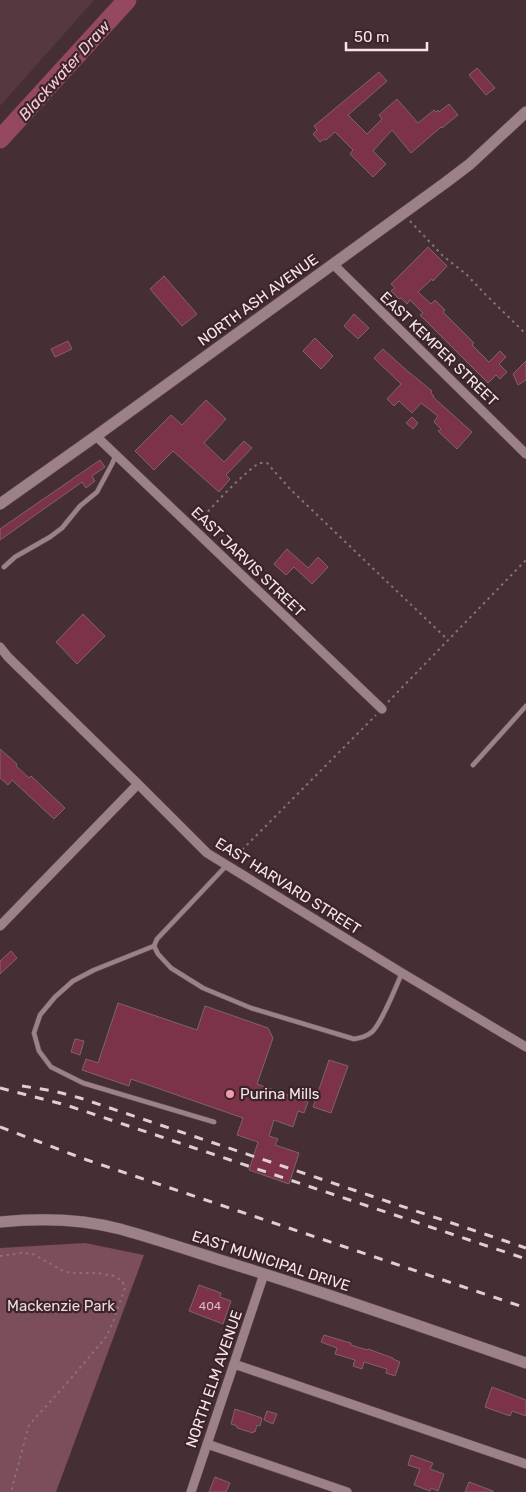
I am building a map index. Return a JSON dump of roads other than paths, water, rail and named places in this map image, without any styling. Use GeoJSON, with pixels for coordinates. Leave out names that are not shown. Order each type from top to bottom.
{"type":"FeatureCollection","features":[{"type":"Feature","properties":{"kind":"street","name":"NORTH ASH AVENUE"},"geometry":{"type":"LineString","coordinates":[[0,504],[404,214],[470,164],[526,112]]}},
{"type":"Feature","properties":{"kind":"street","name":"EAST KEMPER STREET"},"geometry":{"type":"LineString","coordinates":[[333,264],[526,454]]}},
{"type":"Feature","properties":{"kind":"street","name":"EAST JARVIS STREET"},"geometry":{"type":"LineString","coordinates":[[96,436],[382,709]]}},
{"type":"Feature","properties":{"kind":"street","name":"EAST HARVARD STREET"},"geometry":{"type":"LineString","coordinates":[[0,647],[207,853],[526,1047]]}},
{"type":"Feature","properties":{"kind":"street"},"geometry":{"type":"LineString","coordinates":[[0,926],[138,784]]}},
{"type":"Feature","properties":{"kind":"street","name":"EAST MUNICIPAL DRIVE"},"geometry":{"type":"LineString","coordinates":[[0,1222],[18,1220],[65,1221],[119,1229],[264,1274],[526,1363]]}},
{"type":"Feature","properties":{"kind":"street","name":"NORTH ELM AVENUE"},"geometry":{"type":"LineString","coordinates":[[191,1492],[264,1274]]}},
{"type":"Feature","properties":{"kind":"street"},"geometry":{"type":"LineString","coordinates":[[234,1364],[526,1464]]}},
{"type":"Feature","properties":{"kind":"street"},"geometry":{"type":"LineString","coordinates":[[207,1444],[348,1492]]}},
{"type":"Feature","properties":{"kind":"lane"},"geometry":{"type":"LineString","coordinates":[[4,567],[15,557],[62,528],[80,506],[98,492],[116,455]]}},
{"type":"Feature","properties":{"kind":"lane"},"geometry":{"type":"LineString","coordinates":[[473,765],[526,706]]}},
{"type":"Feature","properties":{"kind":"lane"},"geometry":{"type":"LineString","coordinates":[[214,1122],[83,1083],[51,1067],[39,1051],[34,1033],[40,1014],[55,997],[73,982],[94,970],[154,946],[157,939],[226,866]]}},
{"type":"Feature","properties":{"kind":"lane"},"geometry":{"type":"LineString","coordinates":[[154,946],[170,968],[202,988],[251,1008],[354,1039],[363,1038],[373,1031],[379,1023],[402,973]]}},
{"type":"Feature","properties":{"kind":"waterway","name":"Blackwater Draw"},"geometry":{"type":"LineString","coordinates":[[0,139],[127,0]]}},
{"type":"Feature","properties":{"kind":"railway"},"geometry":{"type":"LineString","coordinates":[[22,1086],[54,1091],[80,1098],[526,1248]]}},
{"type":"Feature","properties":{"kind":"railway"},"geometry":{"type":"LineString","coordinates":[[0,1088],[66,1105],[526,1259]]}},
{"type":"Feature","properties":{"kind":"railway"},"geometry":{"type":"LineString","coordinates":[[0,1127],[87,1160],[526,1308]]}},
{"type":"Feature","properties":{"kind":"place","name":"Purina Mills"},"geometry":{"type":"Point","coordinates":[230,1094]}},
{"type":"Feature","properties":{"kind":"park label","name":"Mackenzie Park"},"geometry":{"type":"Point","coordinates":[61,1306]}}]}
